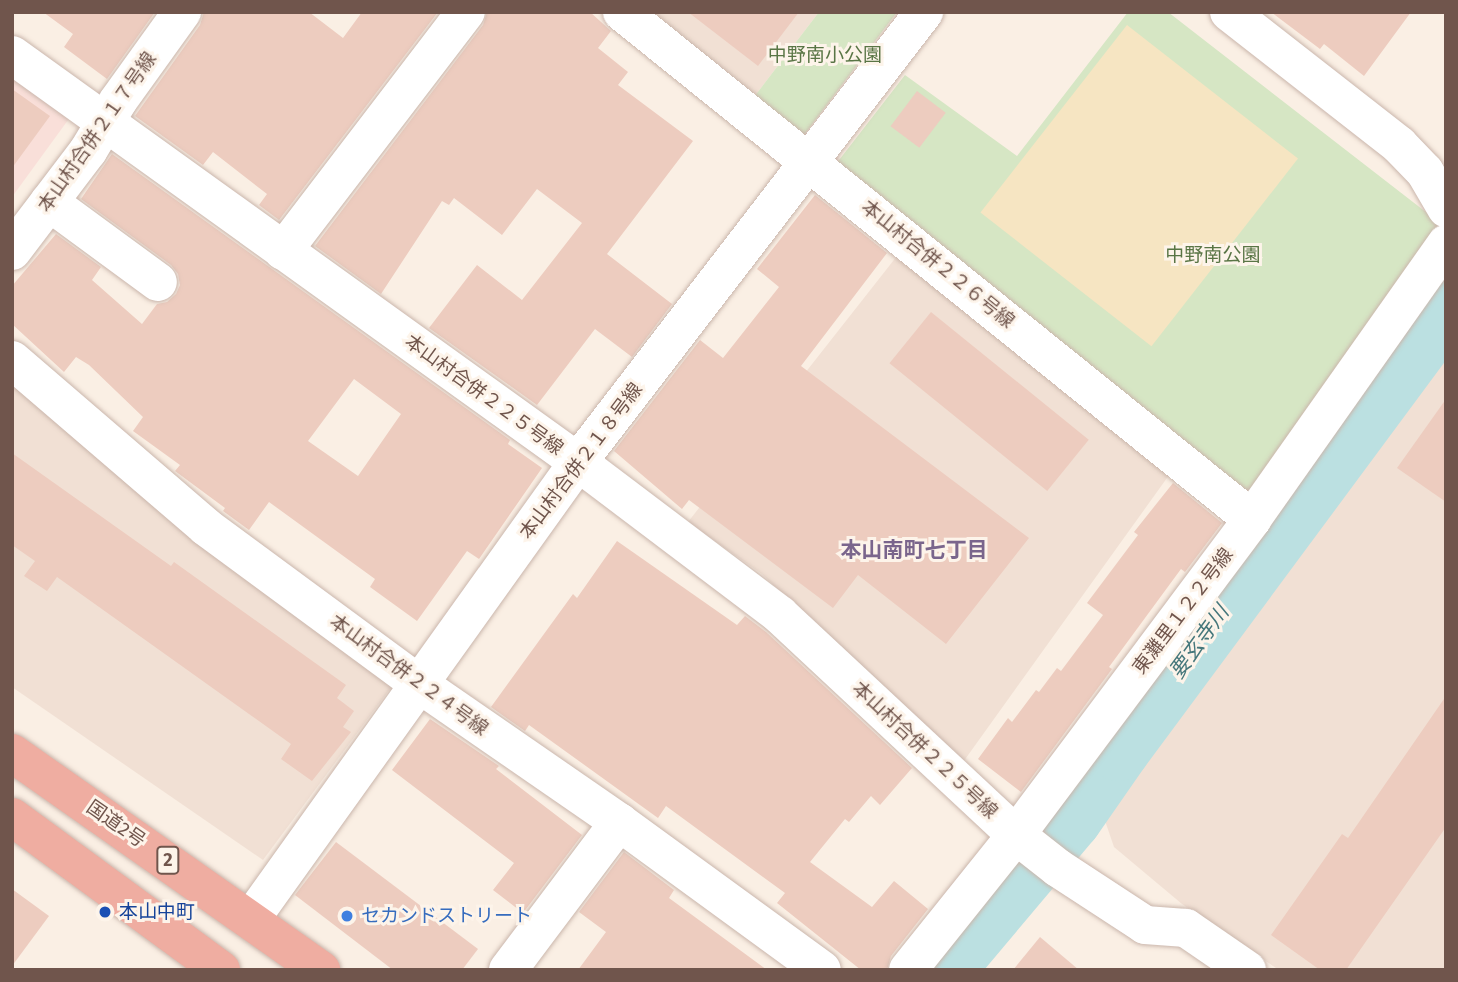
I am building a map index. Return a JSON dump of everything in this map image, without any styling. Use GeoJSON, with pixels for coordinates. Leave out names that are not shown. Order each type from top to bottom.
{"type":"FeatureCollection","features":[{"type":"Feature","properties":{"kind":"highway","name":"国道2号"},"geometry":{"type":"LineString","coordinates":[[12,753],[321,970]]}},
{"type":"Feature","properties":{"kind":"highway"},"geometry":{"type":"LineString","coordinates":[[12,817],[221,970]]}},
{"type":"Feature","properties":{"kind":"street","name":"本山村合併２１７号線"},"geometry":{"type":"LineString","coordinates":[[12,251],[182,12]]}},
{"type":"Feature","properties":{"kind":"street"},"geometry":{"type":"LineString","coordinates":[[283,251],[466,12]]}},
{"type":"Feature","properties":{"kind":"street","name":"本山村合併２２６号線"},"geometry":{"type":"LineString","coordinates":[[621,12],[810,161],[1252,519]]}},
{"type":"Feature","properties":{"kind":"street","name":"本山村合併２１８号線"},"geometry":{"type":"LineString","coordinates":[[251,919],[578,462],[924,12]]}},
{"type":"Feature","properties":{"kind":"street"},"geometry":{"type":"LineString","coordinates":[[1229,12],[1399,145],[1425,172],[1446,208]]}},
{"type":"Feature","properties":{"kind":"street","name":"本山村合併２２５号線"},"geometry":{"type":"LineString","coordinates":[[12,55],[578,462],[780,615],[1022,840],[1058,868],[1145,926],[1186,928],[1247,970]]}},
{"type":"Feature","properties":{"kind":"street"},"geometry":{"type":"LineString","coordinates":[[49,202],[158,282]]}},
{"type":"Feature","properties":{"kind":"street","name":"東灘里１２２号線"},"geometry":{"type":"LineString","coordinates":[[908,970],[1022,840],[1446,244]]}},
{"type":"Feature","properties":{"kind":"street","name":"本山村合併２２４号線"},"geometry":{"type":"LineString","coordinates":[[12,359],[206,527],[419,684],[620,822],[822,970]]}},
{"type":"Feature","properties":{"kind":"street"},"geometry":{"type":"LineString","coordinates":[[508,970],[620,822]]}},
{"type":"Feature","properties":{"kind":"shaded area"},"geometry":{"type":"Polygon","coordinates":[[[647,12],[819,12],[754,97],[647,12]]]}},
{"type":"Feature","properties":{"kind":"shaded area"},"geometry":{"type":"Polygon","coordinates":[[[12,73],[71,116],[12,197],[12,73]]]}},
{"type":"Feature","properties":{"kind":"shaded area"},"geometry":{"type":"Polygon","coordinates":[[[897,256],[1172,471],[961,765],[762,574],[688,522],[897,256]]]}},
{"type":"Feature","properties":{"kind":"shaded area"},"geometry":{"type":"Polygon","coordinates":[[[1446,344],[1446,970],[1279,970],[1182,904],[1114,847],[1100,806],[1446,344]]]}},
{"type":"Feature","properties":{"kind":"shaded area"},"geometry":{"type":"Polygon","coordinates":[[[12,376],[395,682],[263,860],[12,687],[12,376]]]}},
{"type":"Feature","properties":{"kind":"green space","name":"中野南小公園"},"geometry":{"type":"Polygon","coordinates":[[[819,12],[897,12],[804,135],[754,97],[819,12]]]}},
{"type":"Feature","properties":{"kind":"green space","name":"中野南公園"},"geometry":{"type":"Polygon","coordinates":[[[1128,12],[1168,12],[1440,223],[1249,495],[836,164],[905,75],[1017,156],[1128,12]]]}},
{"type":"Feature","properties":{"kind":"sand"},"geometry":{"type":"Polygon","coordinates":[[[1127,25],[1298,159],[1151,346],[980,213],[1127,25]]]}},
{"type":"Feature","properties":{"kind":"building"},"geometry":{"type":"Polygon","coordinates":[[[43,12],[155,12],[107,79],[64,47],[73,34],[43,12]]]}},
{"type":"Feature","properties":{"kind":"building"},"geometry":{"type":"Polygon","coordinates":[[[204,12],[309,12],[343,38],[362,12],[438,12],[279,220],[259,205],[267,194],[213,152],[203,165],[135,116],[200,25],[204,12]]]}},
{"type":"Feature","properties":{"kind":"building"},"geometry":{"type":"Polygon","coordinates":[[[487,12],[590,12],[611,31],[598,48],[628,72],[618,85],[693,141],[607,254],[672,304],[632,357],[595,329],[537,405],[429,328],[477,265],[522,300],[582,223],[537,189],[502,235],[454,198],[449,205],[442,201],[381,294],[315,246],[483,25],[487,12]]]}},
{"type":"Feature","properties":{"kind":"building"},"geometry":{"type":"Polygon","coordinates":[[[688,12],[799,12],[758,66],[688,12]]]}},
{"type":"Feature","properties":{"kind":"building"},"geometry":{"type":"Polygon","coordinates":[[[1271,12],[1411,12],[1364,76],[1324,44],[1320,49],[1271,12]]]}},
{"type":"Feature","properties":{"kind":"building"},"geometry":{"type":"Polygon","coordinates":[[[12,89],[50,116],[12,168],[12,89]]]}},
{"type":"Feature","properties":{"kind":"building"},"geometry":{"type":"Polygon","coordinates":[[[917,91],[946,113],[919,148],[891,126],[917,91]]]}},
{"type":"Feature","properties":{"kind":"building"},"geometry":{"type":"Polygon","coordinates":[[[112,154],[510,440],[508,444],[542,468],[479,559],[467,551],[417,621],[370,587],[375,579],[269,502],[249,530],[223,511],[225,508],[175,471],[180,465],[133,431],[143,417],[89,365],[76,357],[64,372],[12,324],[12,286],[56,234],[101,267],[92,280],[142,324],[157,304],[167,302],[176,294],[180,285],[178,274],[171,265],[81,199],[112,154]],[[354,379],[308,441],[358,476],[401,414],[354,379]]]}},
{"type":"Feature","properties":{"kind":"building"},"geometry":{"type":"Polygon","coordinates":[[[815,195],[887,253],[801,366],[1029,538],[946,644],[858,575],[833,608],[689,500],[682,509],[614,451],[700,340],[723,358],[779,287],[757,269],[815,195]]]}},
{"type":"Feature","properties":{"kind":"building"},"geometry":{"type":"Polygon","coordinates":[[[931,312],[1089,440],[1047,491],[889,363],[931,312]]]}},
{"type":"Feature","properties":{"kind":"building"},"geometry":{"type":"Polygon","coordinates":[[[1446,399],[1446,502],[1397,468],[1446,399]]]}},
{"type":"Feature","properties":{"kind":"building"},"geometry":{"type":"Polygon","coordinates":[[[12,453],[171,566],[174,562],[346,685],[337,698],[354,711],[343,727],[351,732],[312,781],[281,759],[291,744],[57,577],[47,591],[24,576],[35,561],[12,545],[12,453]]]}},
{"type":"Feature","properties":{"kind":"building"},"geometry":{"type":"Polygon","coordinates":[[[1173,483],[1222,523],[1185,572],[1181,569],[1109,667],[1112,669],[1021,792],[978,759],[1008,718],[1012,722],[1057,668],[1061,671],[1103,615],[1087,603],[1138,535],[1134,532],[1173,483]]]}},
{"type":"Feature","properties":{"kind":"building"},"geometry":{"type":"Polygon","coordinates":[[[617,541],[737,625],[745,616],[766,632],[912,768],[880,805],[871,796],[849,822],[845,819],[810,862],[872,907],[894,881],[928,909],[891,956],[887,970],[861,970],[777,903],[785,893],[666,806],[658,818],[529,725],[525,731],[491,707],[573,594],[577,598],[617,541]]]}},
{"type":"Feature","properties":{"kind":"building"},"geometry":{"type":"Polygon","coordinates":[[[1446,696],[1446,827],[1346,970],[1320,970],[1271,935],[1342,834],[1348,838],[1446,696]]]}},
{"type":"Feature","properties":{"kind":"building"},"geometry":{"type":"Polygon","coordinates":[[[430,719],[499,766],[496,769],[582,835],[523,913],[493,890],[514,863],[392,770],[430,719]]]}},
{"type":"Feature","properties":{"kind":"building"},"geometry":{"type":"Polygon","coordinates":[[[336,842],[478,949],[462,970],[393,970],[295,895],[336,842]]]}},
{"type":"Feature","properties":{"kind":"building"},"geometry":{"type":"Polygon","coordinates":[[[624,852],[674,890],[669,898],[767,970],[578,970],[606,932],[579,912],[624,852]]]}},
{"type":"Feature","properties":{"kind":"building"},"geometry":{"type":"Polygon","coordinates":[[[12,889],[49,916],[12,966],[12,889]]]}},
{"type":"Feature","properties":{"kind":"building"},"geometry":{"type":"Polygon","coordinates":[[[1040,937],[1079,970],[1013,970],[1040,937]]]}},
{"type":"Feature","properties":{"kind":"waterway","name":"要玄寺川"},"geometry":{"type":"LineString","coordinates":[[942,970],[1070,818],[1118,749],[1446,306]]}},
{"type":"Feature","properties":{"kind":"place","name":"本山中町"},"geometry":{"type":"Point","coordinates":[105,912]}},
{"type":"Feature","properties":{"kind":"place","name":"セカンドストリート"},"geometry":{"type":"Point","coordinates":[347,916]}},
{"type":"Feature","properties":{"kind":"district","name":"本山南町七丁目"},"geometry":{"type":"Point","coordinates":[914,550]}}]}
